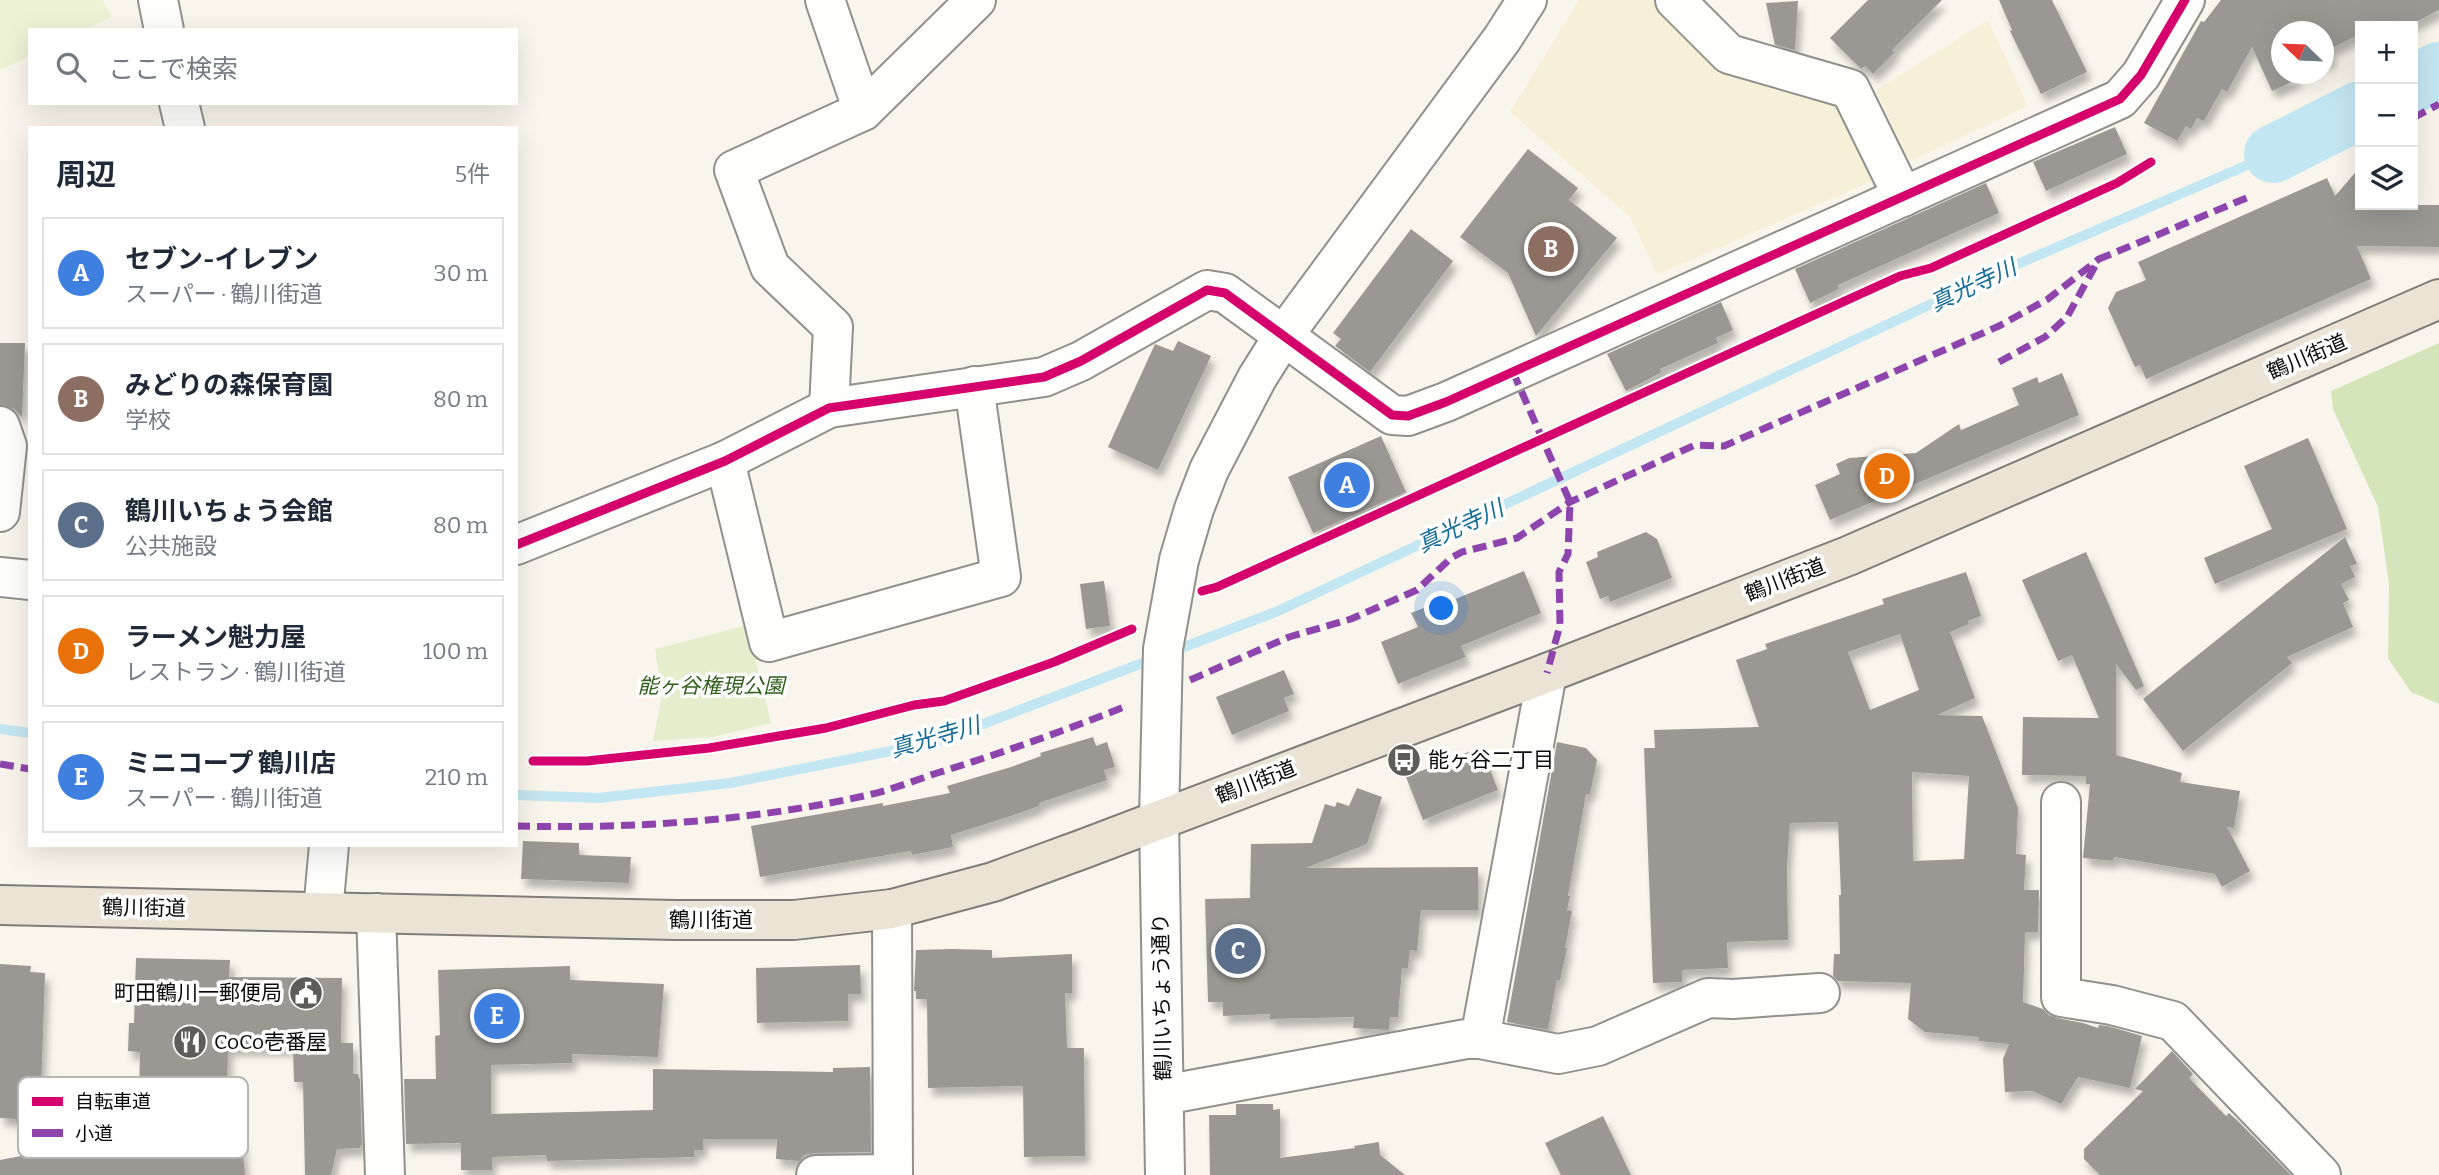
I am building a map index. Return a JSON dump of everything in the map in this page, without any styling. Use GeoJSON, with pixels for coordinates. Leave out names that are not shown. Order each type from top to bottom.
{"type":"FeatureCollection","features":[{"type":"Feature","properties":{"kind":"main road","name":"鶴川街道"},"geometry":{"type":"LineString","coordinates":[[0,905],[675,920],[794,920],[892,909],[993,882],[1848,556],[2439,299]]}},
{"type":"Feature","properties":{"kind":"street"},"geometry":{"type":"LineString","coordinates":[[158,0],[164,28]]}},
{"type":"Feature","properties":{"kind":"street"},"geometry":{"type":"LineString","coordinates":[[825,0],[863,111]]}},
{"type":"Feature","properties":{"kind":"street"},"geometry":{"type":"LineString","coordinates":[[829,408],[833,327],[770,267],[734,170],[863,111],[976,0]]}},
{"type":"Feature","properties":{"kind":"street","name":"鶴川いちょう通り"},"geometry":{"type":"LineString","coordinates":[[1165,1175],[1159,819],[1161,680],[1177,570],[1190,521],[1209,470],[1257,378],[1284,335],[1502,39],[1527,0]]}},
{"type":"Feature","properties":{"kind":"street"},"geometry":{"type":"LineString","coordinates":[[1675,0],[1729,54],[1850,89],[1903,197]]}},
{"type":"Feature","properties":{"kind":"street"},"geometry":{"type":"LineString","coordinates":[[518,544],[725,461],[829,408],[1044,377],[1081,361],[1207,290],[1225,293],[1392,415],[1408,416],[1446,402],[2120,99],[2141,75],[2185,0]]}},
{"type":"Feature","properties":{"kind":"street"},"geometry":{"type":"LineString","coordinates":[[179,105],[185,126]]}},
{"type":"Feature","properties":{"kind":"street"},"geometry":{"type":"LineString","coordinates":[[725,461],[769,642],[1001,577],[974,386]]}},
{"type":"Feature","properties":{"kind":"street"},"geometry":{"type":"LineString","coordinates":[[0,426],[7,446],[0,512]]}},
{"type":"Feature","properties":{"kind":"street"},"geometry":{"type":"LineString","coordinates":[[0,577],[28,580]]}},
{"type":"Feature","properties":{"kind":"street"},"geometry":{"type":"LineString","coordinates":[[1480,1039],[1547,673]]}},
{"type":"Feature","properties":{"kind":"street"},"geometry":{"type":"LineString","coordinates":[[2061,802],[2061,997],[2112,1004],[2173,1021],[2320,1175]]}},
{"type":"Feature","properties":{"kind":"street"},"geometry":{"type":"LineString","coordinates":[[323,912],[329,847]]}},
{"type":"Feature","properties":{"kind":"street"},"geometry":{"type":"LineString","coordinates":[[816,1175],[893,1175],[892,909]]}},
{"type":"Feature","properties":{"kind":"street"},"geometry":{"type":"LineString","coordinates":[[376,914],[385,1175]]}},
{"type":"Feature","properties":{"kind":"street"},"geometry":{"type":"LineString","coordinates":[[1164,1095],[1466,1039],[1480,1039],[1558,1054],[1598,1046],[1708,998],[1733,999],[1820,993]]}},
{"type":"Feature","properties":{"kind":"shaded area"},"geometry":{"type":"Polygon","coordinates":[[[1579,0],[1657,0],[1841,100],[1876,179],[1657,275],[1630,217],[1510,112],[1579,0]]]}},
{"type":"Feature","properties":{"kind":"shaded area"},"geometry":{"type":"Polygon","coordinates":[[[1988,20],[2028,106],[1909,162],[1876,90],[1988,20]]]}},
{"type":"Feature","properties":{"kind":"green space"},"geometry":{"type":"Polygon","coordinates":[[[0,0],[103,0],[111,17],[88,28],[28,28],[28,57],[0,70],[0,0]]]}},
{"type":"Feature","properties":{"kind":"green space"},"geometry":{"type":"Polygon","coordinates":[[[2439,343],[2439,704],[2411,692],[2388,658],[2389,584],[2378,507],[2333,409],[2331,391],[2439,343]]]}},
{"type":"Feature","properties":{"kind":"green space","name":"能ヶ谷権現公園"},"geometry":{"type":"Polygon","coordinates":[[[747,625],[771,723],[713,737],[653,741],[662,695],[655,649],[747,625]]]}},
{"type":"Feature","properties":{"kind":"building"},"geometry":{"type":"Polygon","coordinates":[[[1868,0],[1942,0],[1892,50],[1895,52],[1873,74],[1865,66],[1861,69],[1830,38],[1868,0]]]}},
{"type":"Feature","properties":{"kind":"building"},"geometry":{"type":"Polygon","coordinates":[[[1999,0],[2052,0],[2087,72],[2041,94],[2010,31],[2012,30],[1999,0]]]}},
{"type":"Feature","properties":{"kind":"building"},"geometry":{"type":"Polygon","coordinates":[[[2221,0],[2439,0],[2439,10],[2418,21],[2355,21],[2355,36],[2334,47],[2334,21],[2271,21],[2271,84],[2287,84],[2272,91],[2252,47],[2227,92],[2222,89],[2204,121],[2197,118],[2191,129],[2186,126],[2177,141],[2144,123],[2201,21],[2204,22],[2221,0]]]}},
{"type":"Feature","properties":{"kind":"building"},"geometry":{"type":"Polygon","coordinates":[[[1798,1],[1795,50],[1775,45],[1766,3],[1798,1]]]}},
{"type":"Feature","properties":{"kind":"building"},"geometry":{"type":"Polygon","coordinates":[[[2115,127],[2127,154],[2046,191],[2033,162],[2115,127]]]}},
{"type":"Feature","properties":{"kind":"building"},"geometry":{"type":"Polygon","coordinates":[[[1528,149],[1578,188],[1569,200],[1617,238],[1536,336],[1508,273],[1460,237],[1528,149]]]}},
{"type":"Feature","properties":{"kind":"building"},"geometry":{"type":"Polygon","coordinates":[[[2355,173],[2355,210],[2418,210],[2418,205],[2439,205],[2439,247],[2357,246],[2371,279],[2146,379],[2140,365],[2135,367],[2108,308],[2116,292],[2146,280],[2138,262],[2327,178],[2335,196],[2355,173]]]}},
{"type":"Feature","properties":{"kind":"building"},"geometry":{"type":"Polygon","coordinates":[[[1986,183],[1999,213],[1838,285],[1839,289],[1810,303],[1795,269],[1986,183]]]}},
{"type":"Feature","properties":{"kind":"building"},"geometry":{"type":"Polygon","coordinates":[[[1411,229],[1453,261],[1370,372],[1335,346],[1341,339],[1333,333],[1411,229]]]}},
{"type":"Feature","properties":{"kind":"building"},"geometry":{"type":"Polygon","coordinates":[[[1721,302],[1733,330],[1716,338],[1718,343],[1660,369],[1662,372],[1626,391],[1607,354],[1721,302]]]}},
{"type":"Feature","properties":{"kind":"building"},"geometry":{"type":"Polygon","coordinates":[[[1178,341],[1211,356],[1158,470],[1108,447],[1155,344],[1173,351],[1178,341]]]}},
{"type":"Feature","properties":{"kind":"building"},"geometry":{"type":"Polygon","coordinates":[[[0,343],[25,343],[22,417],[14,409],[0,405],[0,343]]]}},
{"type":"Feature","properties":{"kind":"building"},"geometry":{"type":"Polygon","coordinates":[[[2062,373],[2079,415],[1830,520],[1815,485],[1840,474],[1836,464],[1849,458],[1916,453],[1959,424],[1961,430],[2019,405],[2012,388],[2037,377],[2039,383],[2062,373]]]}},
{"type":"Feature","properties":{"kind":"building"},"geometry":{"type":"Polygon","coordinates":[[[1381,436],[1406,492],[1313,533],[1288,477],[1381,436]]]}},
{"type":"Feature","properties":{"kind":"building"},"geometry":{"type":"Polygon","coordinates":[[[2308,438],[2347,529],[2215,584],[2204,558],[2272,529],[2244,466],[2308,438]]]}},
{"type":"Feature","properties":{"kind":"building"},"geometry":{"type":"Polygon","coordinates":[[[1646,532],[1657,539],[1672,578],[1610,602],[1608,596],[1600,599],[1586,562],[1598,557],[1597,552],[1646,532]]]}},
{"type":"Feature","properties":{"kind":"building"},"geometry":{"type":"Polygon","coordinates":[[[2345,537],[2357,564],[2350,566],[2355,577],[2341,584],[2349,600],[2343,603],[2353,627],[2287,657],[2292,663],[2183,751],[2143,699],[2345,537]]]}},
{"type":"Feature","properties":{"kind":"building"},"geometry":{"type":"Polygon","coordinates":[[[2086,552],[2144,686],[2136,690],[2116,664],[2116,755],[2182,773],[2180,782],[2240,791],[2234,828],[2227,827],[2250,871],[2222,887],[2215,874],[2114,857],[2113,861],[2083,858],[2090,784],[2086,784],[2086,776],[2022,775],[2023,717],[2099,718],[2072,655],[2058,661],[2022,580],[2086,552]]]}},
{"type":"Feature","properties":{"kind":"building"},"geometry":{"type":"Polygon","coordinates":[[[1524,571],[1541,613],[1461,646],[1466,657],[1398,684],[1381,642],[1418,627],[1411,613],[1446,599],[1448,602],[1524,571]]]}},
{"type":"Feature","properties":{"kind":"building"},"geometry":{"type":"Polygon","coordinates":[[[1966,572],[1981,616],[1950,632],[1975,698],[1937,715],[1982,716],[2018,808],[2016,854],[2026,855],[2024,890],[2039,890],[2038,932],[2025,932],[2023,1002],[2043,1009],[2057,1018],[2098,1028],[2099,1025],[2108,1026],[2142,1036],[2130,1088],[2078,1077],[2061,1104],[2032,1091],[2005,1092],[2003,1059],[2009,1044],[1978,1041],[1979,1037],[1925,1032],[1908,1019],[1911,983],[1838,981],[1833,976],[1834,954],[1840,954],[1838,822],[1790,823],[1787,866],[1788,940],[1727,942],[1728,968],[1682,970],[1682,982],[1653,983],[1644,748],[1655,748],[1654,730],[1759,727],[1736,660],[1767,649],[1765,644],[1884,604],[1882,599],[1966,572]],[[1900,634],[1848,652],[1870,710],[1919,690],[1900,634]],[[1912,772],[1913,861],[1964,859],[1969,776],[1912,772]]]}},
{"type":"Feature","properties":{"kind":"building"},"geometry":{"type":"Polygon","coordinates":[[[1104,581],[1110,626],[1086,629],[1080,584],[1104,581]]]}},
{"type":"Feature","properties":{"kind":"building"},"geometry":{"type":"Polygon","coordinates":[[[1284,670],[1294,694],[1284,698],[1289,711],[1232,735],[1216,697],[1284,670]]]}},
{"type":"Feature","properties":{"kind":"building"},"geometry":{"type":"Polygon","coordinates":[[[1093,737],[1096,746],[1107,742],[1115,767],[1104,770],[1107,780],[951,835],[953,847],[912,855],[911,851],[760,877],[751,826],[950,793],[947,786],[1011,767],[1041,756],[1040,753],[1093,737]]]}},
{"type":"Feature","properties":{"kind":"building"},"geometry":{"type":"Polygon","coordinates":[[[1557,742],[1586,748],[1597,760],[1590,794],[1586,794],[1568,896],[1567,910],[1572,911],[1567,948],[1560,981],[1557,980],[1548,1030],[1507,1022],[1557,742]]]}},
{"type":"Feature","properties":{"kind":"building"},"geometry":{"type":"Polygon","coordinates":[[[1481,747],[1498,790],[1423,820],[1406,777],[1481,747]]]}},
{"type":"Feature","properties":{"kind":"building"},"geometry":{"type":"Polygon","coordinates":[[[1357,788],[1382,797],[1367,844],[1306,868],[1478,867],[1478,910],[1421,910],[1417,951],[1410,950],[1408,968],[1402,968],[1398,1017],[1390,1017],[1389,1030],[1353,1028],[1354,1017],[1270,1019],[1270,1014],[1223,1016],[1223,1002],[1208,1002],[1205,899],[1250,898],[1251,844],[1312,843],[1325,804],[1335,807],[1337,802],[1349,806],[1357,788]]]}},
{"type":"Feature","properties":{"kind":"building"},"geometry":{"type":"Polygon","coordinates":[[[523,841],[579,843],[579,855],[631,857],[629,883],[521,879],[523,841]]]}},
{"type":"Feature","properties":{"kind":"building"},"geometry":{"type":"Polygon","coordinates":[[[916,950],[992,950],[992,958],[1072,954],[1072,993],[1065,993],[1067,1048],[1084,1048],[1085,1156],[1024,1157],[1023,1086],[928,1088],[927,999],[916,999],[914,991],[916,950]]]}},
{"type":"Feature","properties":{"kind":"building"},"geometry":{"type":"Polygon","coordinates":[[[136,958],[230,960],[229,977],[342,978],[341,1043],[353,1043],[353,1074],[358,1074],[360,1080],[362,1145],[360,1148],[337,1149],[331,1175],[305,1175],[303,1082],[294,1082],[293,1048],[228,1048],[227,1077],[139,1077],[140,1052],[128,1051],[129,1023],[134,1023],[136,958]]]}},
{"type":"Feature","properties":{"kind":"building"},"geometry":{"type":"Polygon","coordinates":[[[0,964],[31,966],[30,972],[45,973],[42,1077],[18,1077],[18,1134],[16,1119],[0,1118],[0,964]]]}},
{"type":"Feature","properties":{"kind":"building"},"geometry":{"type":"Polygon","coordinates":[[[860,965],[861,994],[848,994],[848,1021],[757,1023],[756,968],[860,965]]]}},
{"type":"Feature","properties":{"kind":"building"},"geometry":{"type":"Polygon","coordinates":[[[570,966],[570,980],[664,984],[658,1057],[572,1054],[572,1063],[491,1065],[491,1114],[653,1110],[653,1069],[833,1072],[833,1068],[870,1067],[871,1152],[816,1153],[804,1155],[800,1161],[776,1159],[777,1139],[703,1139],[703,1150],[694,1150],[694,1157],[547,1161],[546,1155],[492,1157],[492,1170],[461,1170],[461,1143],[406,1144],[404,1079],[436,1079],[435,1036],[440,1035],[438,970],[570,966]]]}},
{"type":"Feature","properties":{"kind":"building"},"geometry":{"type":"Polygon","coordinates":[[[2172,1051],[2193,1074],[2189,1078],[2226,1116],[2229,1113],[2237,1120],[2291,1175],[2100,1175],[2084,1159],[2084,1149],[2143,1091],[2135,1089],[2172,1051]]]}},
{"type":"Feature","properties":{"kind":"building"},"geometry":{"type":"Polygon","coordinates":[[[1236,1104],[1273,1104],[1273,1110],[1280,1109],[1280,1158],[1379,1142],[1380,1155],[1405,1175],[1210,1175],[1209,1115],[1236,1115],[1236,1104]]]}},
{"type":"Feature","properties":{"kind":"building"},"geometry":{"type":"Polygon","coordinates":[[[1603,1116],[1631,1175],[1561,1175],[1545,1143],[1603,1116]]]}},
{"type":"Feature","properties":{"kind":"building"},"geometry":{"type":"Polygon","coordinates":[[[18,1157],[243,1158],[245,1175],[0,1175],[0,1160],[18,1157]]]}},
{"type":"Feature","properties":{"kind":"waterway","name":"真光寺川"},"geometry":{"type":"LineString","coordinates":[[2418,82],[2439,71]]}},
{"type":"Feature","properties":{"kind":"waterway","name":"真光寺川"},"geometry":{"type":"LineString","coordinates":[[2273,154],[2355,113]]}},
{"type":"Feature","properties":{"kind":"waterway","name":"真光寺川"},"geometry":{"type":"LineString","coordinates":[[1171,652],[1278,611],[1997,273],[2273,154]]}},
{"type":"Feature","properties":{"kind":"waterway","name":"真光寺川"},"geometry":{"type":"LineString","coordinates":[[518,795],[599,798],[730,783],[936,742],[1153,659]]}},
{"type":"Feature","properties":{"kind":"waterway","name":"真光寺川"},"geometry":{"type":"LineString","coordinates":[[0,729],[28,733]]}},
{"type":"Feature","properties":{"kind":"marked path"},"geometry":{"type":"LineString","coordinates":[[2418,115],[2439,104]]}},
{"type":"Feature","properties":{"kind":"marked path"},"geometry":{"type":"LineString","coordinates":[[1999,362],[2045,337],[2067,317],[2099,259],[2249,197]]}},
{"type":"Feature","properties":{"kind":"marked path"},"geometry":{"type":"LineString","coordinates":[[1190,680],[1289,637],[1351,619],[1417,590],[1451,558],[1462,552],[1517,538],[1570,502],[1695,445],[1724,446],[1999,326],[2048,299],[2099,259]]}},
{"type":"Feature","properties":{"kind":"marked path"},"geometry":{"type":"LineString","coordinates":[[1513,372],[1570,502],[1568,554],[1559,572],[1560,625],[1547,673]]}},
{"type":"Feature","properties":{"kind":"marked path"},"geometry":{"type":"LineString","coordinates":[[518,826],[604,826],[691,821],[821,805],[899,786],[1124,707]]}},
{"type":"Feature","properties":{"kind":"marked path"},"geometry":{"type":"LineString","coordinates":[[0,764],[28,769]]}},
{"type":"Feature","properties":{"kind":"cycle path"},"geometry":{"type":"LineString","coordinates":[[518,544],[725,461],[829,408],[1044,377],[1081,361],[1207,290],[1225,293],[1392,415],[1408,416],[1446,402],[2120,99],[2141,75],[2185,0]]}},
{"type":"Feature","properties":{"kind":"cycle path"},"geometry":{"type":"LineString","coordinates":[[1202,591],[1217,587],[1900,276],[1931,268],[2117,183],[2151,162]]}},
{"type":"Feature","properties":{"kind":"cycle path"},"geometry":{"type":"LineString","coordinates":[[533,761],[587,761],[709,748],[826,728],[914,705],[944,701],[1054,662],[1132,629]]}},
{"type":"Feature","properties":{"kind":"place","name":"みどりの森保育園"},"geometry":{"type":"Point","coordinates":[1551,249]}},
{"type":"Feature","properties":{"kind":"place","name":"ラーメン魁力屋"},"geometry":{"type":"Point","coordinates":[1887,476]}},
{"type":"Feature","properties":{"kind":"place","name":"セブン-イレブン"},"geometry":{"type":"Point","coordinates":[1347,485]}},
{"type":"Feature","properties":{"kind":"place","name":"能ヶ谷二丁目"},"geometry":{"type":"Point","coordinates":[1404,760]}},
{"type":"Feature","properties":{"kind":"place","name":"鶴川いちょう会館"},"geometry":{"type":"Point","coordinates":[1238,951]}},
{"type":"Feature","properties":{"kind":"place","name":"町田鶴川一郵便局"},"geometry":{"type":"Point","coordinates":[306,993]}},
{"type":"Feature","properties":{"kind":"place","name":"ミニコープ 鶴川店"},"geometry":{"type":"Point","coordinates":[497,1016]}},
{"type":"Feature","properties":{"kind":"place","name":"CoCo壱番屋"},"geometry":{"type":"Point","coordinates":[190,1042]}}]}
